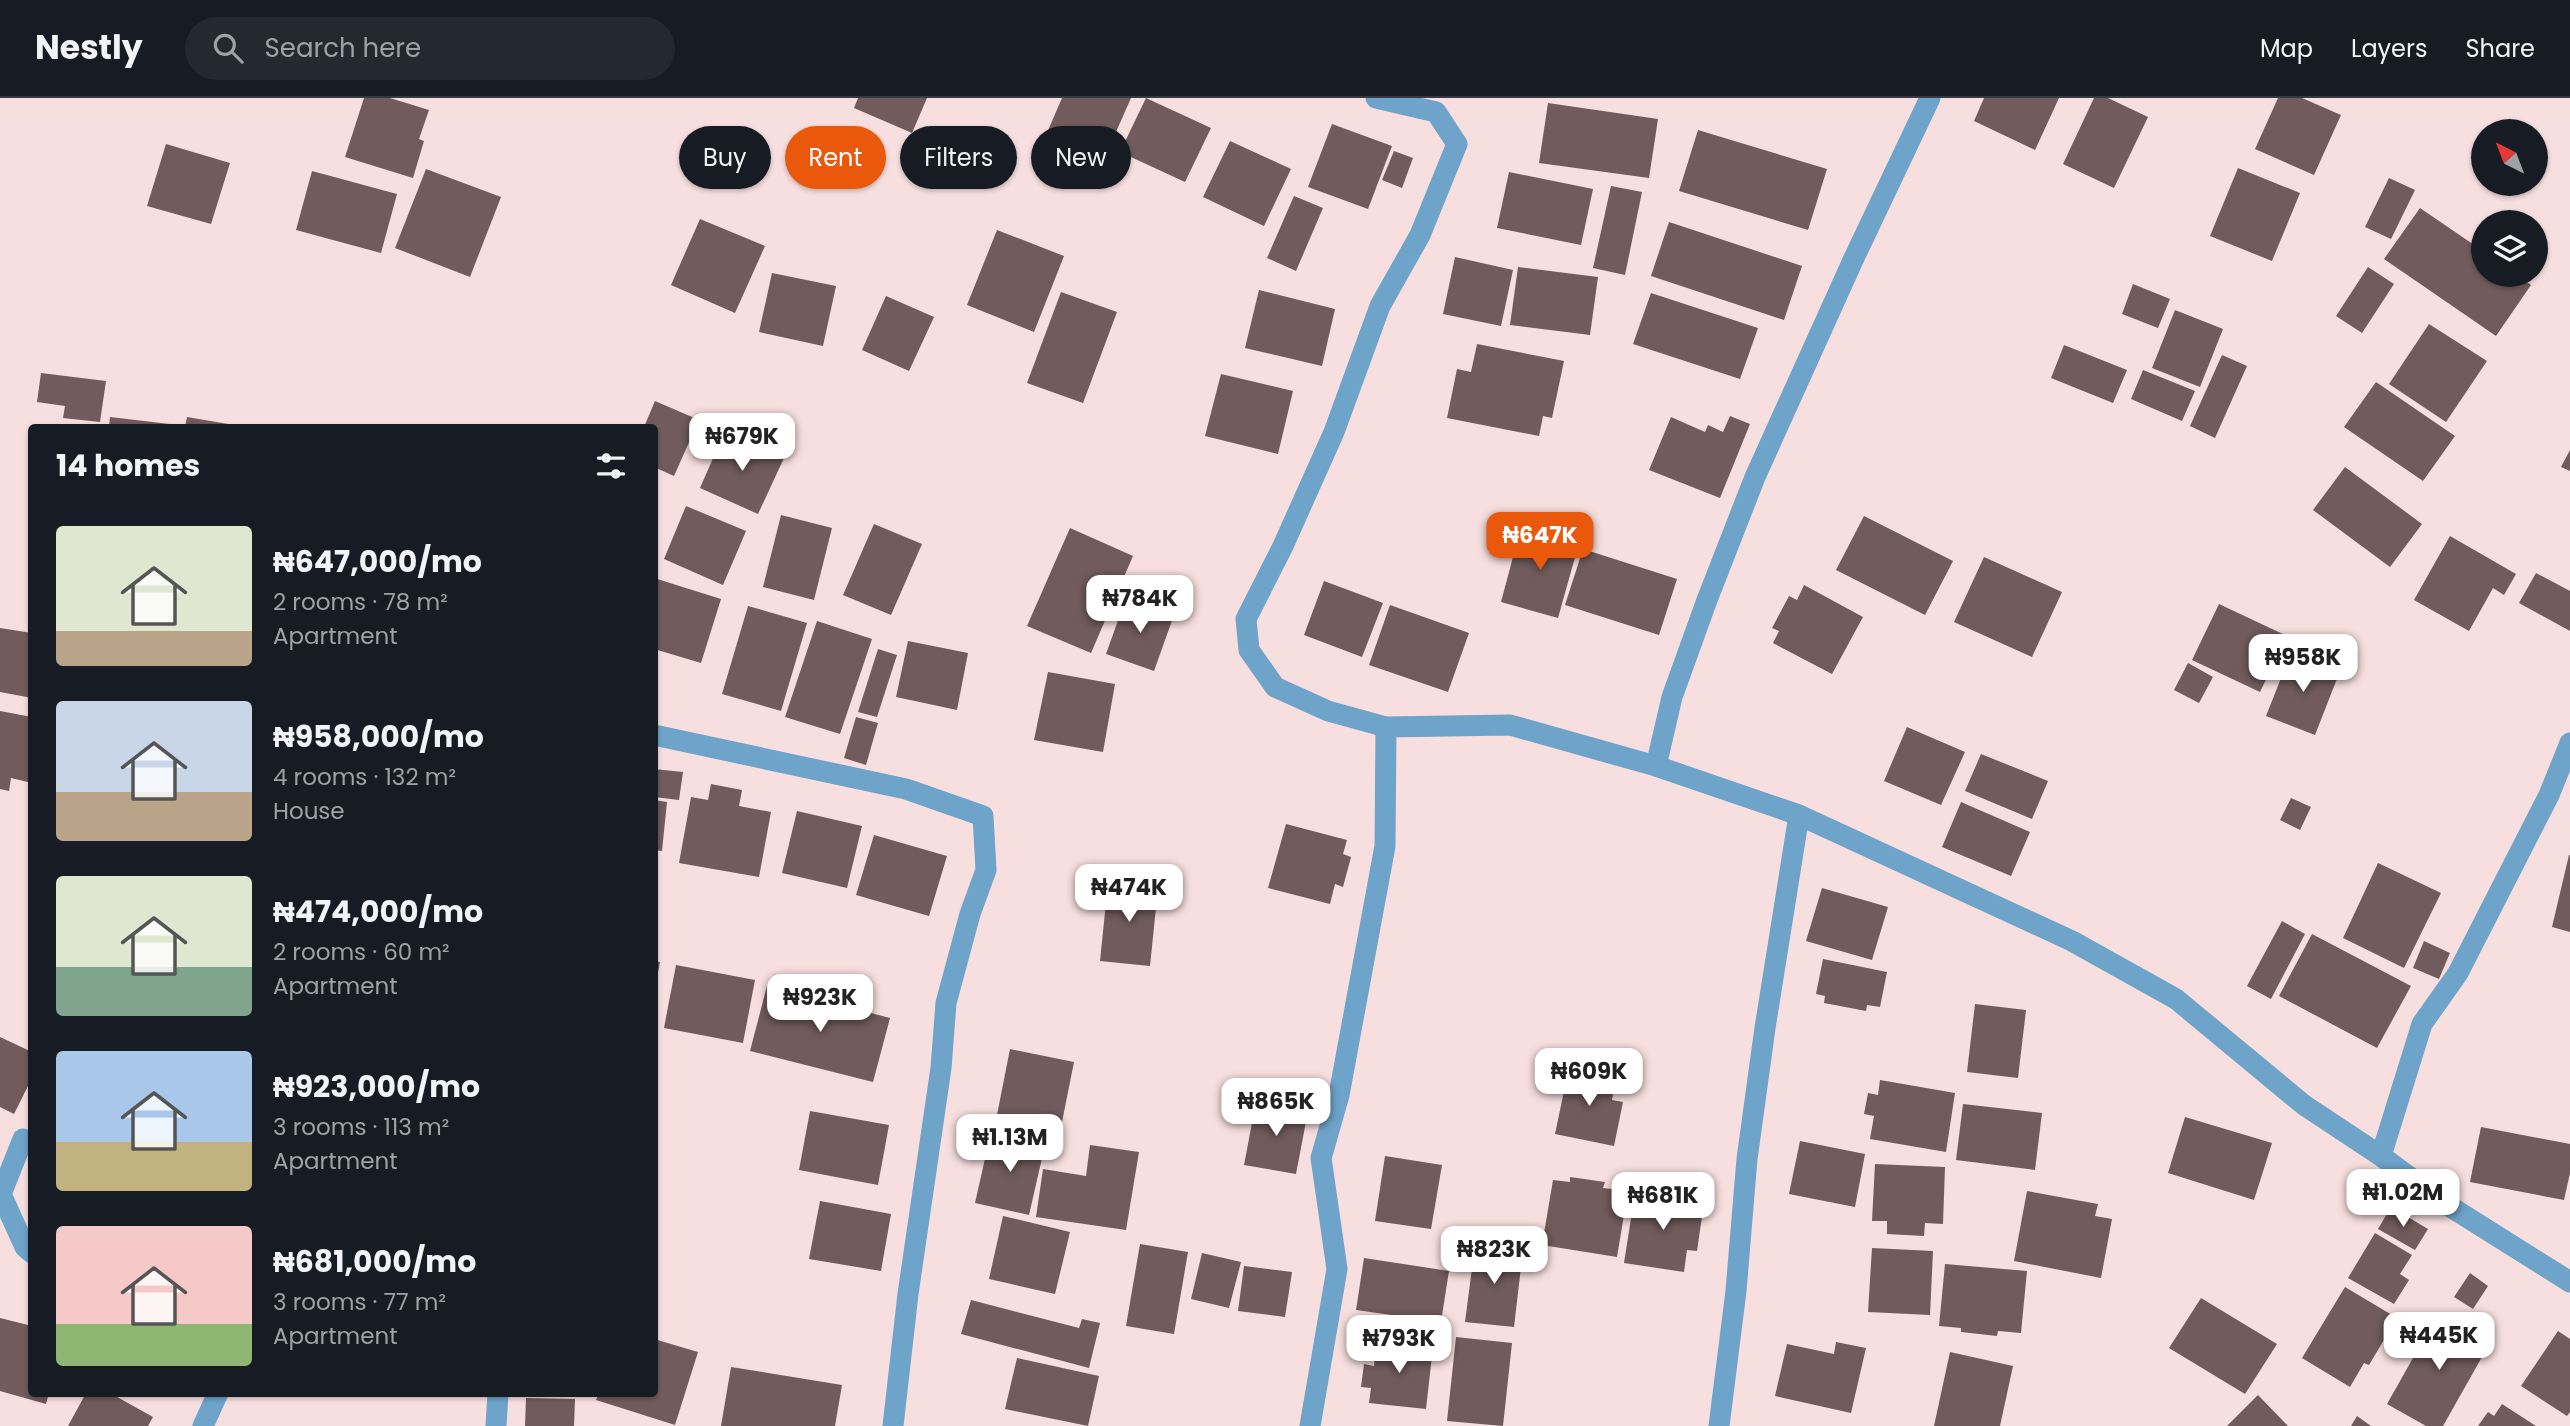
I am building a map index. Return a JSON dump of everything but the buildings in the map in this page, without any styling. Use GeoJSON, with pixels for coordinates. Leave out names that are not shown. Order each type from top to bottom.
{"type":"FeatureCollection","features":[{"type":"Feature","properties":{"kind":"street"},"geometry":{"type":"LineString","coordinates":[[1376,98],[1436,112],[1457,144],[1420,235],[1380,306],[1334,432],[1246,619],[1249,650],[1275,687],[1328,711],[1386,727],[1510,725],[1656,766],[1800,815],[2072,941],[2176,999],[2304,1105],[2381,1156],[2446,1204],[2570,1282]]}},
{"type":"Feature","properties":{"kind":"street"},"geometry":{"type":"LineString","coordinates":[[1656,766],[1672,697],[1706,600],[1755,477],[1930,98]]}},
{"type":"Feature","properties":{"kind":"street"},"geometry":{"type":"LineString","coordinates":[[1310,1426],[1337,1269],[1321,1158],[1339,1095],[1385,846],[1386,727]]}},
{"type":"Feature","properties":{"kind":"street"},"geometry":{"type":"LineString","coordinates":[[658,735],[906,789],[983,816],[986,870],[970,914],[946,1003],[941,1068],[908,1294],[893,1426]]}},
{"type":"Feature","properties":{"kind":"street"},"geometry":{"type":"LineString","coordinates":[[2381,1156],[2422,1024],[2458,973],[2549,794],[2570,743]]}},
{"type":"Feature","properties":{"kind":"street"},"geometry":{"type":"LineString","coordinates":[[1719,1426],[1736,1290],[1747,1159],[1765,1028],[1800,815]]}},
{"type":"Feature","properties":{"kind":"street"},"geometry":{"type":"LineString","coordinates":[[23,1139],[1,1194],[28,1250]]}},
{"type":"Feature","properties":{"kind":"street"},"geometry":{"type":"LineString","coordinates":[[203,1426],[216,1397]]}},
{"type":"Feature","properties":{"kind":"street"},"geometry":{"type":"LineString","coordinates":[[496,1426],[498,1397]]}}]}
